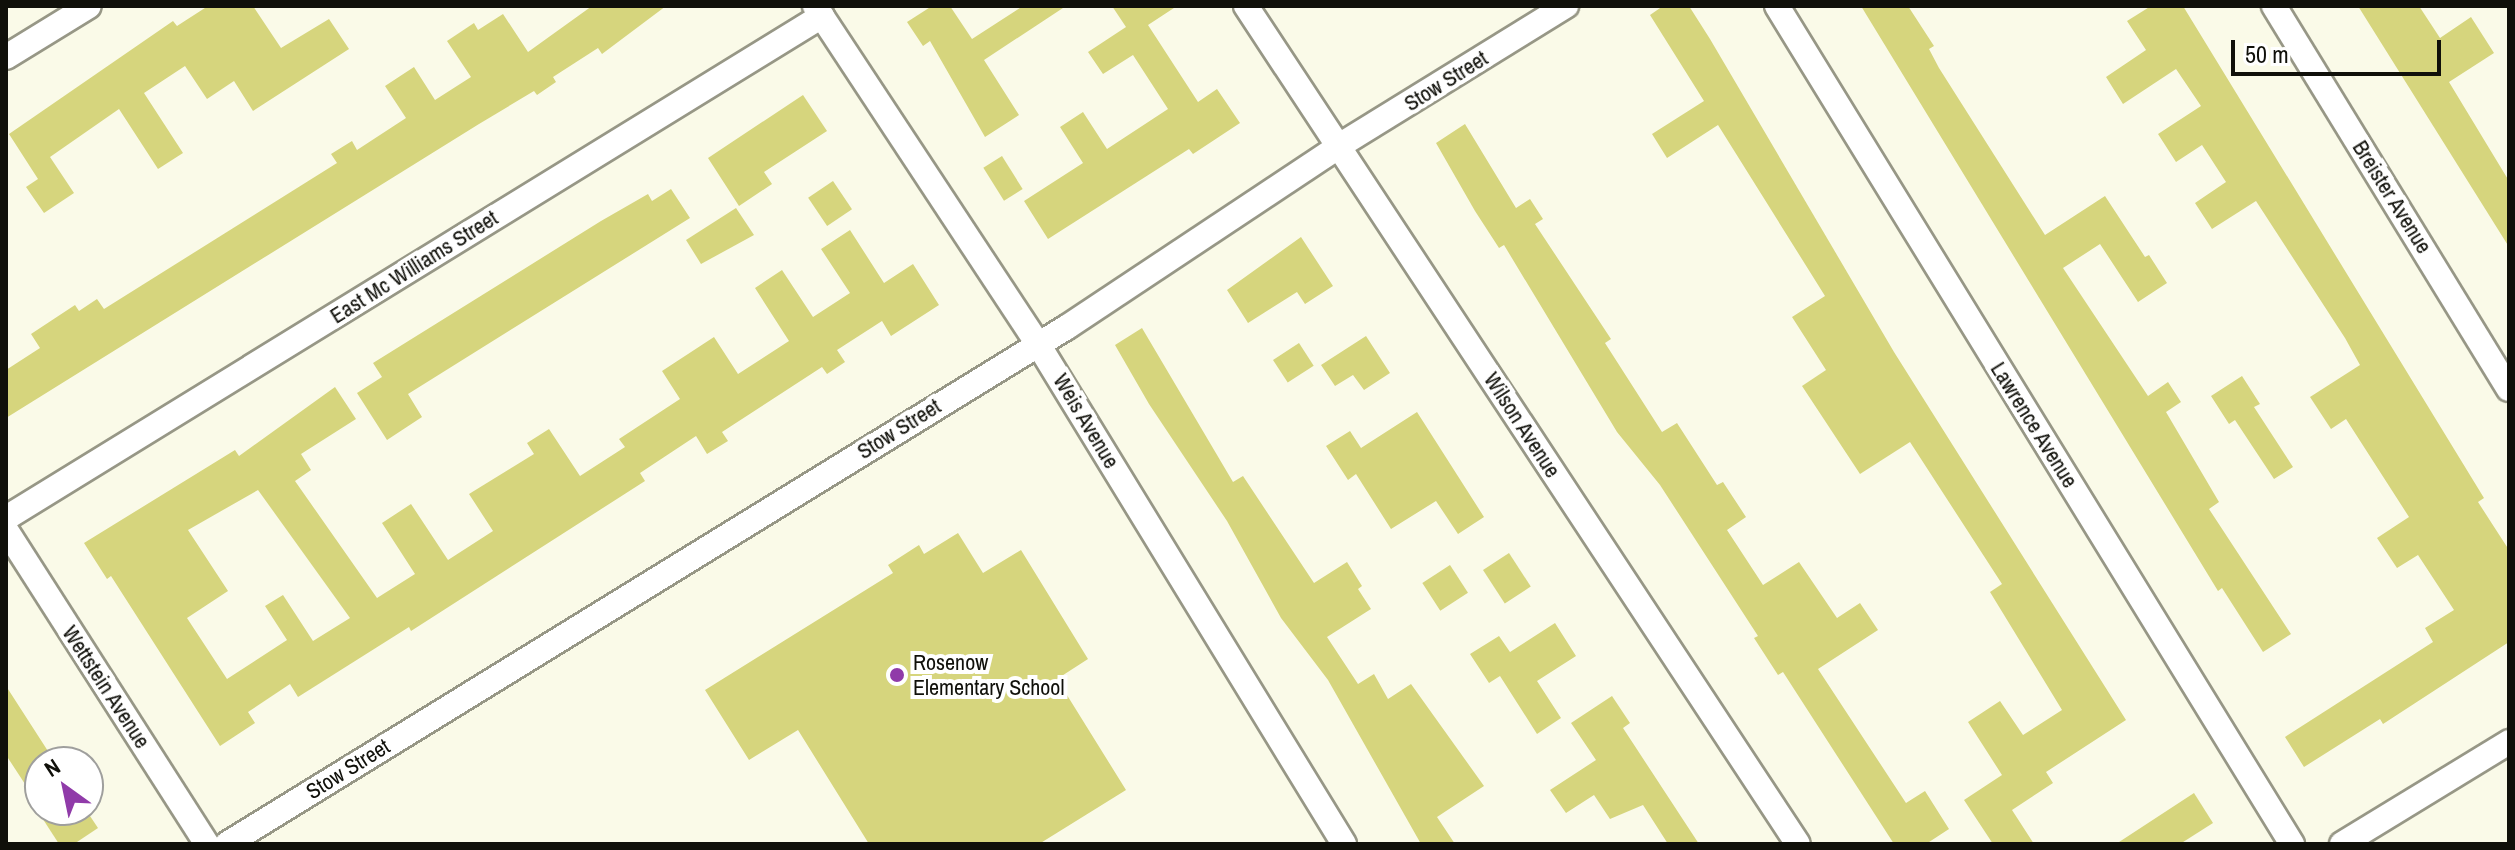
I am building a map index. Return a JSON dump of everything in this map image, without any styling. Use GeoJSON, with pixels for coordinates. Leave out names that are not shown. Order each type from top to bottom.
{"type":"FeatureCollection","features":[{"type":"Feature","properties":{"kind":"street"},"geometry":{"type":"LineString","coordinates":[[6,57],[89,6]]}},
{"type":"Feature","properties":{"kind":"street","name":"Wilson Avenue"},"geometry":{"type":"LineString","coordinates":[[1246,6],[1798,844]]}},
{"type":"Feature","properties":{"kind":"street","name":"Stow Street"},"geometry":{"type":"LineString","coordinates":[[227,844],[1038,344],[1339,146],[1566,6]]}},
{"type":"Feature","properties":{"kind":"street","name":"Lawrence Avenue"},"geometry":{"type":"LineString","coordinates":[[1777,6],[2292,844]]}},
{"type":"Feature","properties":{"kind":"street","name":"Breister Avenue"},"geometry":{"type":"LineString","coordinates":[[2274,6],[2509,389]]}},
{"type":"Feature","properties":{"kind":"street","name":"Weis Avenue"},"geometry":{"type":"LineString","coordinates":[[819,11],[1038,344],[1344,844]]}},
{"type":"Feature","properties":{"kind":"street","name":"East Mc Williams Street"},"geometry":{"type":"LineString","coordinates":[[6,518],[819,11]]}},
{"type":"Feature","properties":{"kind":"street","name":"Wettstein Avenue"},"geometry":{"type":"LineString","coordinates":[[6,530],[207,844]]}},
{"type":"Feature","properties":{"kind":"street"},"geometry":{"type":"LineString","coordinates":[[2342,844],[2509,742]]}},
{"type":"Feature","properties":{"kind":"building"},"geometry":{"type":"Polygon","coordinates":[[[208,6],[253,6],[281,48],[329,19],[349,49],[253,111],[234,81],[207,99],[185,66],[144,93],[183,153],[158,169],[119,109],[50,157],[74,193],[44,213],[26,187],[38,179],[9,134],[173,21],[177,26],[208,6]]]}},
{"type":"Feature","properties":{"kind":"building"},"geometry":{"type":"Polygon","coordinates":[[[592,6],[666,6],[602,54],[598,48],[553,77],[556,82],[537,95],[534,91],[479,124],[6,418],[6,370],[40,348],[31,334],[75,305],[79,311],[97,299],[104,309],[337,163],[331,154],[352,141],[357,150],[406,118],[385,86],[414,67],[435,100],[471,77],[447,41],[474,23],[478,30],[503,14],[528,52],[592,6]]]}},
{"type":"Feature","properties":{"kind":"building"},"geometry":{"type":"Polygon","coordinates":[[[932,6],[950,6],[972,39],[1023,6],[1066,6],[984,60],[1019,115],[985,137],[930,41],[923,46],[907,22],[932,6]]]}},
{"type":"Feature","properties":{"kind":"building"},"geometry":{"type":"Polygon","coordinates":[[[1112,6],[1177,6],[1148,25],[1198,102],[1217,89],[1240,123],[1193,154],[1189,149],[1048,239],[1024,201],[1083,163],[1060,127],[1083,112],[1107,149],[1168,109],[1133,55],[1103,74],[1088,52],[1126,27],[1112,6]]]}},
{"type":"Feature","properties":{"kind":"building"},"geometry":{"type":"Polygon","coordinates":[[[1663,6],[1689,6],[1894,352],[2126,720],[2046,772],[2053,783],[2012,810],[2034,844],[1993,844],[1964,800],[2002,775],[1968,722],[2000,701],[2023,735],[2062,710],[1990,592],[2002,584],[1910,442],[1860,474],[1802,386],[1826,370],[1792,317],[1825,296],[1718,125],[1667,158],[1652,134],[1704,101],[1650,15],[1663,6]]]}},
{"type":"Feature","properties":{"kind":"building"},"geometry":{"type":"Polygon","coordinates":[[[1861,6],[1908,6],[1934,46],[1929,49],[1939,68],[2045,235],[2105,196],[2145,257],[2149,255],[2167,283],[2138,302],[2100,244],[2063,268],[2148,396],[2168,382],[2181,402],[2166,412],[2219,502],[2209,509],[2291,634],[2263,652],[2222,588],[2218,591],[1861,6]]]}},
{"type":"Feature","properties":{"kind":"building"},"geometry":{"type":"Polygon","coordinates":[[[2151,6],[2183,6],[2484,498],[2478,502],[2509,550],[2509,642],[2383,724],[2380,719],[2304,767],[2285,737],[2433,642],[2425,628],[2454,610],[2418,555],[2397,568],[2377,538],[2409,517],[2346,419],[2331,429],[2310,397],[2360,365],[2345,338],[2256,201],[2212,229],[2195,203],[2226,182],[2202,145],[2176,162],[2158,134],[2201,106],[2176,69],[2123,104],[2106,77],[2146,50],[2127,21],[2151,6]]]}},
{"type":"Feature","properties":{"kind":"building"},"geometry":{"type":"Polygon","coordinates":[[[2358,6],[2419,6],[2440,38],[2471,17],[2494,53],[2449,82],[2509,181],[2509,247],[2358,6]]]}},
{"type":"Feature","properties":{"kind":"building"},"geometry":{"type":"Polygon","coordinates":[[[803,95],[827,131],[764,172],[772,184],[739,206],[708,158],[803,95]]]}},
{"type":"Feature","properties":{"kind":"building"},"geometry":{"type":"Polygon","coordinates":[[[1465,124],[1516,208],[1530,199],[1543,219],[1535,224],[1611,339],[1605,343],[1662,432],[1677,423],[1717,485],[1723,482],[1746,517],[1727,530],[1763,585],[1799,562],[1837,618],[1860,603],[1878,630],[1818,669],[1906,803],[1925,791],[1949,829],[1926,844],[1894,844],[1783,672],[1778,675],[1754,638],[1758,636],[1660,485],[1617,432],[1504,245],[1499,248],[1475,211],[1436,143],[1465,124]]]}},
{"type":"Feature","properties":{"kind":"building"},"geometry":{"type":"Polygon","coordinates":[[[1002,156],[1023,189],[1004,201],[983,168],[1002,156]]]}},
{"type":"Feature","properties":{"kind":"building"},"geometry":{"type":"Polygon","coordinates":[[[833,181],[852,209],[827,226],[808,198],[833,181]]]}},
{"type":"Feature","properties":{"kind":"building"},"geometry":{"type":"Polygon","coordinates":[[[671,189],[690,218],[408,394],[422,417],[387,440],[357,393],[382,377],[373,363],[601,221],[648,194],[652,201],[671,189]]]}},
{"type":"Feature","properties":{"kind":"building"},"geometry":{"type":"Polygon","coordinates":[[[736,208],[754,235],[701,264],[686,240],[736,208]]]}},
{"type":"Feature","properties":{"kind":"building"},"geometry":{"type":"Polygon","coordinates":[[[850,230],[884,283],[913,264],[939,305],[891,336],[882,321],[837,350],[845,362],[827,374],[822,367],[722,432],[728,441],[707,454],[696,436],[640,473],[645,481],[411,631],[409,627],[298,697],[290,684],[248,712],[255,723],[220,746],[111,576],[107,579],[84,543],[235,450],[239,456],[335,387],[356,419],[301,454],[311,470],[295,481],[377,598],[415,574],[382,523],[411,504],[448,560],[493,531],[469,494],[534,454],[527,443],[549,429],[580,476],[625,447],[619,439],[680,399],[662,371],[714,337],[738,374],[789,341],[755,288],[782,270],[813,317],[850,293],[821,249],[850,230]],[[258,490],[188,530],[228,591],[187,618],[227,679],[287,640],[265,606],[283,595],[313,641],[350,618],[258,490]]]}},
{"type":"Feature","properties":{"kind":"building"},"geometry":{"type":"Polygon","coordinates":[[[1301,237],[1333,286],[1305,304],[1297,292],[1248,323],[1227,290],[1301,237]]]}},
{"type":"Feature","properties":{"kind":"building"},"geometry":{"type":"Polygon","coordinates":[[[1142,328],[1233,482],[1243,476],[1314,583],[1347,562],[1362,586],[1358,589],[1371,609],[1327,637],[1358,684],[1374,674],[1388,699],[1411,684],[1484,786],[1437,817],[1455,844],[1421,844],[1328,680],[1281,618],[1227,521],[1149,404],[1115,345],[1142,328]]]}},
{"type":"Feature","properties":{"kind":"building"},"geometry":{"type":"Polygon","coordinates":[[[1366,336],[1390,373],[1364,390],[1353,375],[1335,386],[1321,365],[1366,336]]]}},
{"type":"Feature","properties":{"kind":"building"},"geometry":{"type":"Polygon","coordinates":[[[1299,343],[1314,366],[1288,383],[1273,360],[1299,343]]]}},
{"type":"Feature","properties":{"kind":"building"},"geometry":{"type":"Polygon","coordinates":[[[2242,376],[2260,404],[2254,407],[2293,467],[2274,479],[2235,420],[2229,424],[2211,396],[2242,376]]]}},
{"type":"Feature","properties":{"kind":"building"},"geometry":{"type":"Polygon","coordinates":[[[1417,412],[1484,517],[1458,534],[1436,501],[1391,529],[1356,474],[1348,480],[1326,446],[1350,431],[1361,448],[1417,412]]]}},
{"type":"Feature","properties":{"kind":"building","name":"Rosenow Elementary School"},"geometry":{"type":"Polygon","coordinates":[[[958,533],[983,573],[1021,550],[1088,659],[1057,679],[1126,790],[1039,844],[869,844],[798,730],[749,760],[705,690],[893,573],[888,565],[919,545],[924,554],[958,533]]]}},
{"type":"Feature","properties":{"kind":"building"},"geometry":{"type":"Polygon","coordinates":[[[1509,553],[1531,587],[1505,603],[1483,570],[1509,553]]]}},
{"type":"Feature","properties":{"kind":"building"},"geometry":{"type":"Polygon","coordinates":[[[1450,565],[1468,593],[1440,611],[1422,583],[1450,565]]]}},
{"type":"Feature","properties":{"kind":"building"},"geometry":{"type":"Polygon","coordinates":[[[1555,623],[1576,656],[1537,681],[1561,718],[1537,734],[1500,676],[1489,683],[1470,654],[1499,636],[1510,652],[1555,623]]]}},
{"type":"Feature","properties":{"kind":"building"},"geometry":{"type":"Polygon","coordinates":[[[6,686],[45,746],[24,746],[24,783],[6,755],[6,686]]]}},
{"type":"Feature","properties":{"kind":"building"},"geometry":{"type":"Polygon","coordinates":[[[1612,696],[1630,723],[1623,728],[1699,844],[1668,844],[1643,805],[1610,819],[1594,795],[1566,813],[1550,790],[1596,760],[1571,723],[1612,696]]]}},
{"type":"Feature","properties":{"kind":"building"},"geometry":{"type":"Polygon","coordinates":[[[2194,793],[2213,823],[2180,844],[2116,844],[2194,793]]]}},
{"type":"Feature","properties":{"kind":"building"},"geometry":{"type":"Polygon","coordinates":[[[47,826],[98,828],[74,844],[59,844],[47,826]]]}},
{"type":"Feature","properties":{"kind":"place","name":"Rosenow Elementary School"},"geometry":{"type":"Point","coordinates":[897,675]}}]}
